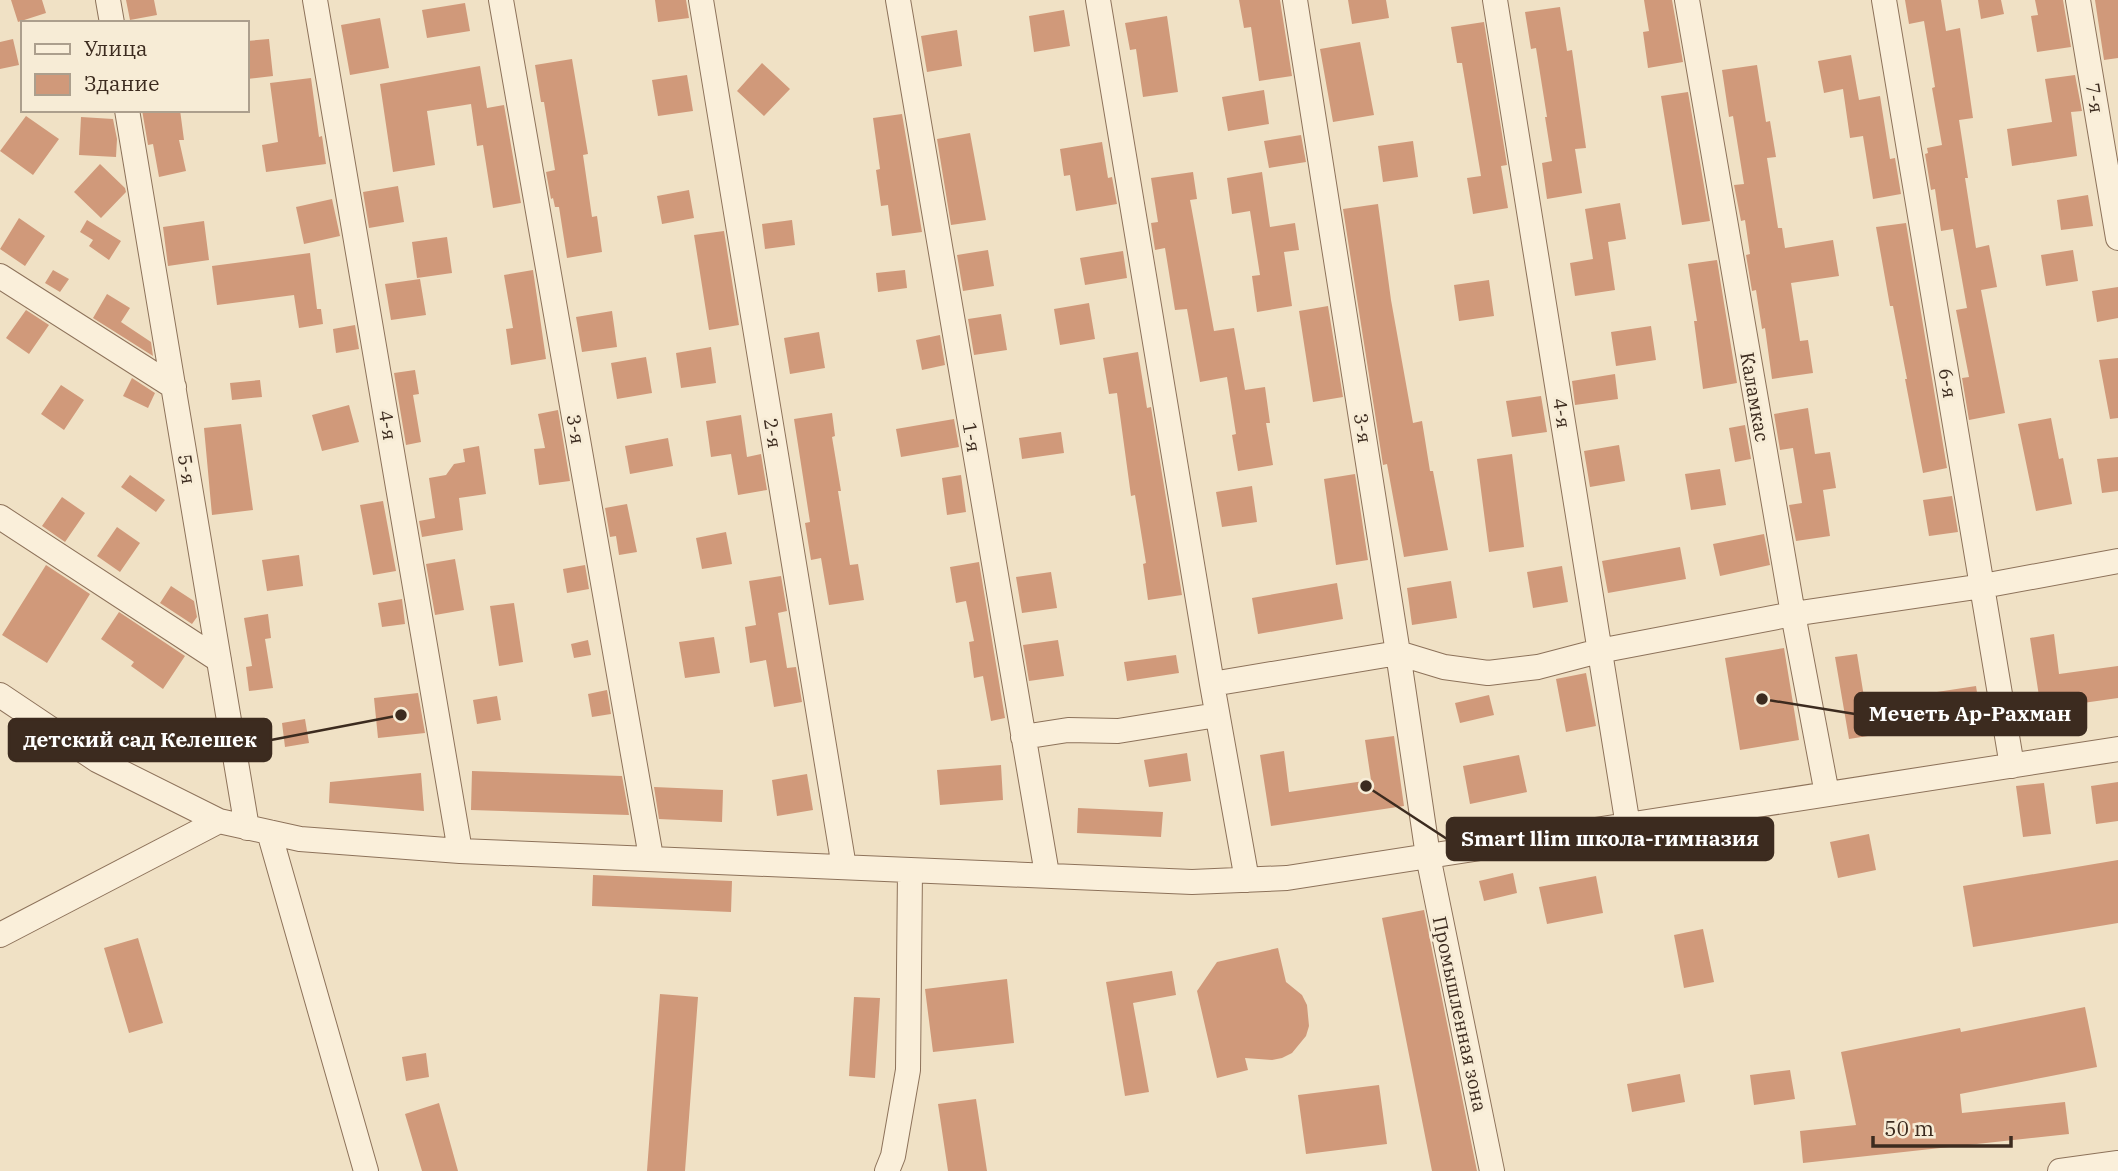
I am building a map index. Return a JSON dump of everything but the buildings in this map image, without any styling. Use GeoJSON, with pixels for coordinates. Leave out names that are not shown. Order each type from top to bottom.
{"type":"FeatureCollection","features":[{"type":"Feature","properties":{"kind":"street"},"geometry":{"type":"LineString","coordinates":[[108,0],[112,21]]}},
{"type":"Feature","properties":{"kind":"street","name":"4-я"},"geometry":{"type":"LineString","coordinates":[[315,0],[460,850]]}},
{"type":"Feature","properties":{"kind":"street","name":"3-я"},"geometry":{"type":"LineString","coordinates":[[501,0],[651,857]]}},
{"type":"Feature","properties":{"kind":"street","name":"2-я"},"geometry":{"type":"LineString","coordinates":[[701,0],[844,867]]}},
{"type":"Feature","properties":{"kind":"street","name":"1-я"},"geometry":{"type":"LineString","coordinates":[[898,0],[1047,874]]}},
{"type":"Feature","properties":{"kind":"street"},"geometry":{"type":"LineString","coordinates":[[1098,0],[1247,880]]}},
{"type":"Feature","properties":{"kind":"street","name":"3-я"},"geometry":{"type":"LineString","coordinates":[[1295,0],[1398,653],[1427,856]]}},
{"type":"Feature","properties":{"kind":"street","name":"4-я"},"geometry":{"type":"LineString","coordinates":[[1495,0],[1628,826]]}},
{"type":"Feature","properties":{"kind":"street","name":"Каламкас"},"geometry":{"type":"LineString","coordinates":[[1687,0],[1793,614],[1827,794]]}},
{"type":"Feature","properties":{"kind":"street","name":"6-я"},"geometry":{"type":"LineString","coordinates":[[1884,0],[2012,766]]}},
{"type":"Feature","properties":{"kind":"street","name":"7-я"},"geometry":{"type":"LineString","coordinates":[[2078,0],[2118,238]]}},
{"type":"Feature","properties":{"kind":"street","name":"5-я"},"geometry":{"type":"LineString","coordinates":[[127,112],[219,660],[258,830],[366,1171]]}},
{"type":"Feature","properties":{"kind":"street"},"geometry":{"type":"LineString","coordinates":[[0,276],[174,387]]}},
{"type":"Feature","properties":{"kind":"street"},"geometry":{"type":"LineString","coordinates":[[0,517],[219,660]]}},
{"type":"Feature","properties":{"kind":"street"},"geometry":{"type":"LineString","coordinates":[[1212,684],[1398,653],[1444,667],[1488,673],[1538,667],[1600,651],[1793,614],[1983,586],[2118,561]]}},
{"type":"Feature","properties":{"kind":"street"},"geometry":{"type":"LineString","coordinates":[[0,695],[97,761],[219,821],[300,838],[460,850],[1192,882],[1287,878],[2118,749]]}},
{"type":"Feature","properties":{"kind":"street"},"geometry":{"type":"LineString","coordinates":[[1023,737],[1068,730],[1118,731],[1217,715]]}},
{"type":"Feature","properties":{"kind":"street"},"geometry":{"type":"LineString","coordinates":[[0,935],[219,821]]}},
{"type":"Feature","properties":{"kind":"street","name":"Промышленная зона"},"geometry":{"type":"LineString","coordinates":[[1427,856],[1492,1171]]}},
{"type":"Feature","properties":{"kind":"street"},"geometry":{"type":"LineString","coordinates":[[887,1171],[893,1156],[908,1070],[910,870]]}},
{"type":"Feature","properties":{"kind":"street"},"geometry":{"type":"LineString","coordinates":[[2060,1171],[2118,1164]]}},
{"type":"Feature","properties":{"kind":"place","name":"Мечеть Ар-Рахман"},"geometry":{"type":"Point","coordinates":[1762,699]}},
{"type":"Feature","properties":{"kind":"place","name":"детский сад Келешек"},"geometry":{"type":"Point","coordinates":[401,715]}},
{"type":"Feature","properties":{"kind":"place","name":"Smart llim школа-гимназия"},"geometry":{"type":"Point","coordinates":[1366,786]}}]}
